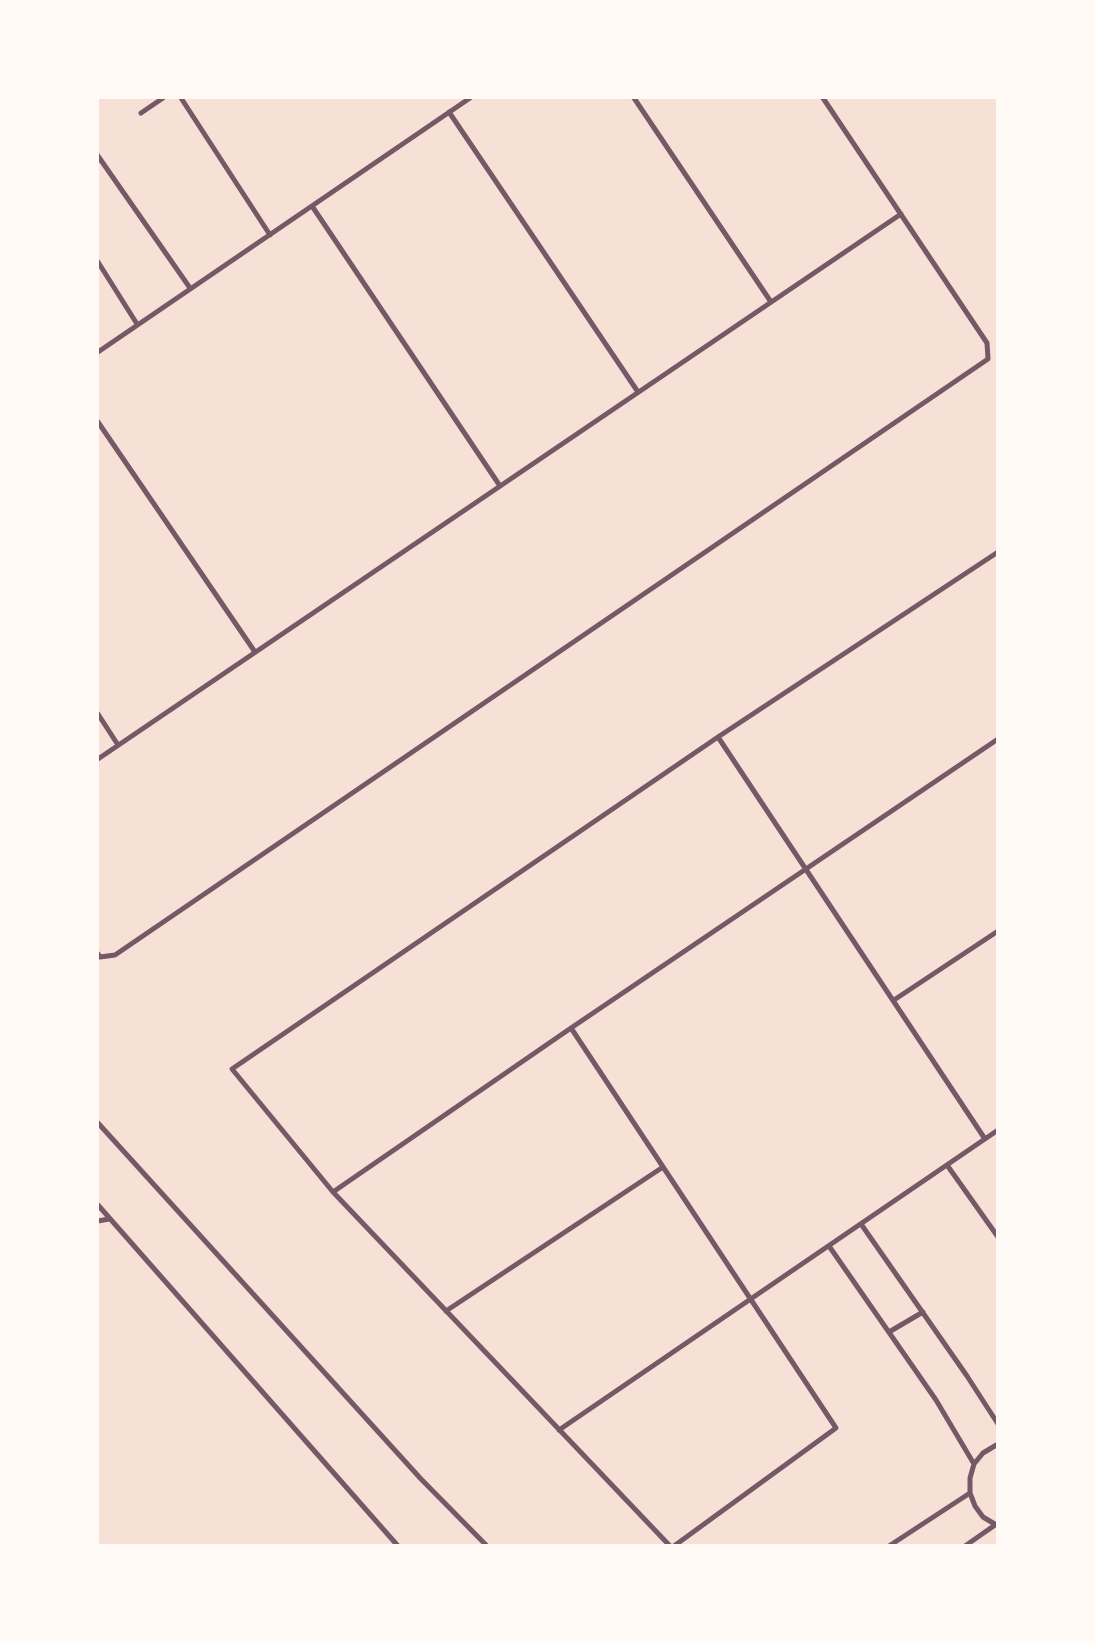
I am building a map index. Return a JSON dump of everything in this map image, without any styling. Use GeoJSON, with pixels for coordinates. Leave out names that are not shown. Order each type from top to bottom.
{"type":"FeatureCollection","features":[{"type":"Feature","properties":{"kind":"street"},"geometry":{"type":"LineString","coordinates":[[141,113],[163,98]]}},
{"type":"Feature","properties":{"kind":"street"},"geometry":{"type":"LineString","coordinates":[[181,98],[270,235]]}},
{"type":"Feature","properties":{"kind":"street"},"geometry":{"type":"LineString","coordinates":[[98,352],[470,98]]}},
{"type":"Feature","properties":{"kind":"street"},"geometry":{"type":"LineString","coordinates":[[634,98],[771,302]]}},
{"type":"Feature","properties":{"kind":"street"},"geometry":{"type":"LineString","coordinates":[[98,954],[100,957],[115,955],[988,359],[987,343],[823,98]]}},
{"type":"Feature","properties":{"kind":"street"},"geometry":{"type":"LineString","coordinates":[[449,112],[638,392]]}},
{"type":"Feature","properties":{"kind":"street"},"geometry":{"type":"LineString","coordinates":[[98,156],[190,288]]}},
{"type":"Feature","properties":{"kind":"street"},"geometry":{"type":"LineString","coordinates":[[312,206],[500,486]]}},
{"type":"Feature","properties":{"kind":"street"},"geometry":{"type":"LineString","coordinates":[[98,759],[901,214]]}},
{"type":"Feature","properties":{"kind":"street"},"geometry":{"type":"LineString","coordinates":[[98,262],[137,324]]}},
{"type":"Feature","properties":{"kind":"street"},"geometry":{"type":"LineString","coordinates":[[98,422],[255,652]]}},
{"type":"Feature","properties":{"kind":"street"},"geometry":{"type":"LineString","coordinates":[[670,1546],[333,1192],[232,1069],[718,737],[998,552]]}},
{"type":"Feature","properties":{"kind":"street"},"geometry":{"type":"LineString","coordinates":[[98,714],[118,745]]}},
{"type":"Feature","properties":{"kind":"street"},"geometry":{"type":"LineString","coordinates":[[718,737],[807,868],[985,1139]]}},
{"type":"Feature","properties":{"kind":"street"},"geometry":{"type":"LineString","coordinates":[[333,1192],[571,1028],[998,739]]}},
{"type":"Feature","properties":{"kind":"street"},"geometry":{"type":"LineString","coordinates":[[894,1000],[998,931]]}},
{"type":"Feature","properties":{"kind":"street"},"geometry":{"type":"LineString","coordinates":[[571,1028],[836,1428],[674,1546]]}},
{"type":"Feature","properties":{"kind":"street"},"geometry":{"type":"LineString","coordinates":[[98,1123],[421,1479],[487,1546]]}},
{"type":"Feature","properties":{"kind":"street"},"geometry":{"type":"LineString","coordinates":[[559,1430],[998,1130]]}},
{"type":"Feature","properties":{"kind":"street"},"geometry":{"type":"LineString","coordinates":[[947,1165],[998,1237]]}},
{"type":"Feature","properties":{"kind":"street"},"geometry":{"type":"LineString","coordinates":[[446,1311],[663,1167]]}},
{"type":"Feature","properties":{"kind":"street"},"geometry":{"type":"LineString","coordinates":[[98,1205],[398,1546]]}},
{"type":"Feature","properties":{"kind":"street"},"geometry":{"type":"LineString","coordinates":[[98,1222],[109,1219]]}},
{"type":"Feature","properties":{"kind":"street"},"geometry":{"type":"LineString","coordinates":[[861,1224],[998,1424]]}},
{"type":"Feature","properties":{"kind":"street"},"geometry":{"type":"LineString","coordinates":[[829,1246],[936,1400],[974,1464]]}},
{"type":"Feature","properties":{"kind":"street"},"geometry":{"type":"LineString","coordinates":[[889,1332],[922,1312]]}},
{"type":"Feature","properties":{"kind":"street"},"geometry":{"type":"LineString","coordinates":[[965,1546],[996,1526],[983,1517],[975,1506],[970,1493],[970,1478],[974,1464],[983,1453],[998,1444]]}},
{"type":"Feature","properties":{"kind":"street"},"geometry":{"type":"LineString","coordinates":[[890,1546],[970,1493]]}}]}
